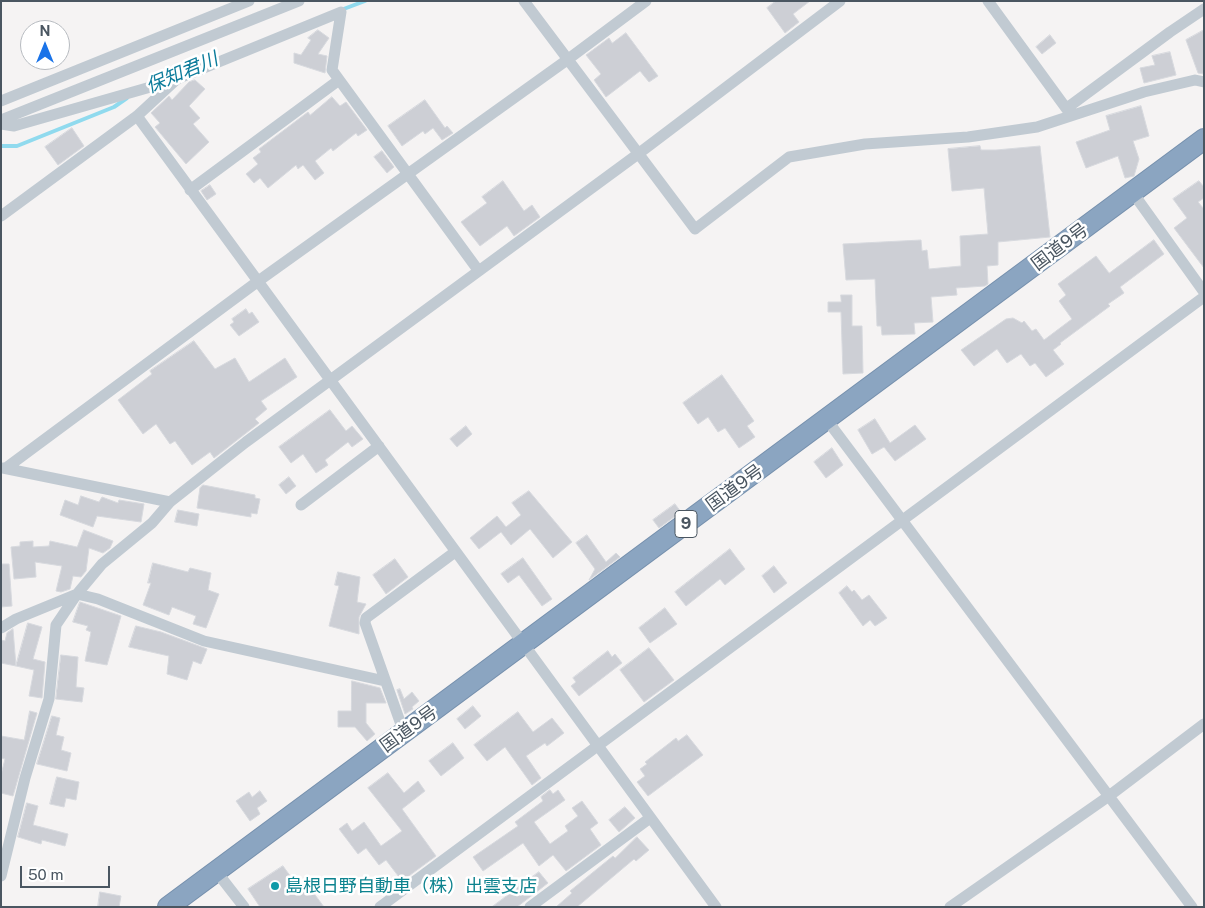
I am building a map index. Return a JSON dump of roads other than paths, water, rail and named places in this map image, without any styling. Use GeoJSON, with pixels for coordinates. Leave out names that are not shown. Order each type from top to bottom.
{"type":"FeatureCollection","features":[{"type":"Feature","properties":{"kind":"highway","name":"国道9号"},"geometry":{"type":"LineString","coordinates":[[168,907],[1204,139]]}},
{"type":"Feature","properties":{"kind":"street"},"geometry":{"type":"LineString","coordinates":[[1,101],[250,1]]}},
{"type":"Feature","properties":{"kind":"street"},"geometry":{"type":"LineString","coordinates":[[1,120],[299,1]]}},
{"type":"Feature","properties":{"kind":"street"},"geometry":{"type":"LineString","coordinates":[[524,1],[695,229],[789,157],[865,144],[968,137],[1037,127],[1070,113],[1174,84],[1195,80],[1204,82]]}},
{"type":"Feature","properties":{"kind":"street"},"geometry":{"type":"LineString","coordinates":[[4,468],[257,282],[568,60],[646,1]]}},
{"type":"Feature","properties":{"kind":"street"},"geometry":{"type":"LineString","coordinates":[[1,876],[26,778],[49,699],[56,625],[77,594],[102,564],[152,523],[170,502],[331,379],[638,154],[840,1]]}},
{"type":"Feature","properties":{"kind":"street"},"geometry":{"type":"LineString","coordinates":[[988,1],[1070,113]]}},
{"type":"Feature","properties":{"kind":"street"},"geometry":{"type":"LineString","coordinates":[[1070,113],[1170,32],[1204,10]]}},
{"type":"Feature","properties":{"kind":"street"},"geometry":{"type":"LineString","coordinates":[[1,124],[14,126],[177,79],[341,12],[332,70],[478,270]]}},
{"type":"Feature","properties":{"kind":"street"},"geometry":{"type":"LineString","coordinates":[[1,216],[137,116],[177,79]]}},
{"type":"Feature","properties":{"kind":"street"},"geometry":{"type":"LineString","coordinates":[[190,190],[339,80]]}},
{"type":"Feature","properties":{"kind":"street"},"geometry":{"type":"LineString","coordinates":[[137,116],[257,282],[331,379],[522,645],[716,907]]}},
{"type":"Feature","properties":{"kind":"street"},"geometry":{"type":"LineString","coordinates":[[1133,193],[1204,292]]}},
{"type":"Feature","properties":{"kind":"street"},"geometry":{"type":"LineString","coordinates":[[380,907],[1204,297]]}},
{"type":"Feature","properties":{"kind":"street"},"geometry":{"type":"LineString","coordinates":[[827,420],[901,522],[1192,907]]}},
{"type":"Feature","properties":{"kind":"street"},"geometry":{"type":"LineString","coordinates":[[301,505],[379,446]]}},
{"type":"Feature","properties":{"kind":"street"},"geometry":{"type":"LineString","coordinates":[[4,468],[170,502]]}},
{"type":"Feature","properties":{"kind":"street"},"geometry":{"type":"LineString","coordinates":[[404,733],[365,623],[366,618],[455,552]]}},
{"type":"Feature","properties":{"kind":"street"},"geometry":{"type":"LineString","coordinates":[[1,628],[16,619],[77,594],[98,599],[204,641],[385,682]]}},
{"type":"Feature","properties":{"kind":"street"},"geometry":{"type":"LineString","coordinates":[[950,907],[1109,796],[1204,724]]}},
{"type":"Feature","properties":{"kind":"street"},"geometry":{"type":"LineString","coordinates":[[530,907],[650,818]]}},
{"type":"Feature","properties":{"kind":"street"},"geometry":{"type":"LineString","coordinates":[[216,870],[244,907]]}},
{"type":"Feature","properties":{"kind":"waterway","name":"保知君川"},"geometry":{"type":"LineString","coordinates":[[341,10],[365,1]]}},
{"type":"Feature","properties":{"kind":"waterway","name":"保知君川"},"geometry":{"type":"LineString","coordinates":[[163,78],[190,68]]}},
{"type":"Feature","properties":{"kind":"waterway","name":"保知君川"},"geometry":{"type":"LineString","coordinates":[[1,146],[17,146],[114,107],[127,98]]}},
{"type":"Feature","properties":{"kind":"place","name":"島根日野自動車（株）出雲支店"},"geometry":{"type":"Point","coordinates":[275,886]}}]}
